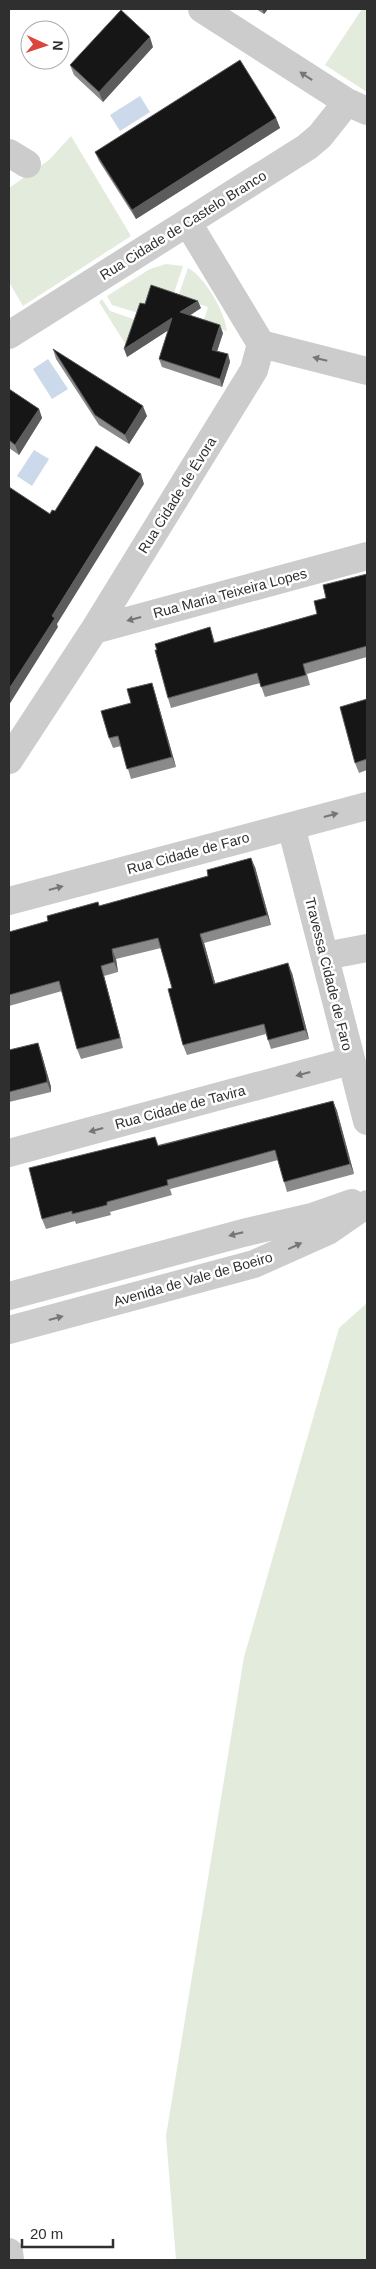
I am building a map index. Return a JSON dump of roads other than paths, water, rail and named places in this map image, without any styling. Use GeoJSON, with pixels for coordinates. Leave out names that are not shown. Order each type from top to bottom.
{"type":"FeatureCollection","features":[{"type":"Feature","properties":{"kind":"street"},"geometry":{"type":"LineString","coordinates":[[202,9],[357,106]]}},
{"type":"Feature","properties":{"kind":"street","name":"Rua Cidade de Castelo Branco"},"geometry":{"type":"LineString","coordinates":[[9,335],[306,147],[357,106]]}},
{"type":"Feature","properties":{"kind":"street"},"geometry":{"type":"LineString","coordinates":[[188,223],[261,344],[367,371]]}},
{"type":"Feature","properties":{"kind":"street","name":"Rua Cidade de Évora"},"geometry":{"type":"LineString","coordinates":[[9,760],[94,630],[240,394],[254,370],[261,344]]}},
{"type":"Feature","properties":{"kind":"street","name":"Rua Maria Teixeira Lopes"},"geometry":{"type":"LineString","coordinates":[[94,630],[367,556]]}},
{"type":"Feature","properties":{"kind":"street","name":"Rua Cidade de Faro"},"geometry":{"type":"LineString","coordinates":[[9,901],[367,806]]}},
{"type":"Feature","properties":{"kind":"street","name":"Travessa Cidade de Faro"},"geometry":{"type":"LineString","coordinates":[[291,826],[367,1121]]}},
{"type":"Feature","properties":{"kind":"street"},"geometry":{"type":"LineString","coordinates":[[325,956],[367,948]]}},
{"type":"Feature","properties":{"kind":"street","name":"Rua Cidade de Tavira"},"geometry":{"type":"LineString","coordinates":[[9,1153],[350,1061]]}},
{"type":"Feature","properties":{"kind":"street"},"geometry":{"type":"LineString","coordinates":[[9,1296],[242,1232],[312,1217],[367,1198]]}},
{"type":"Feature","properties":{"kind":"street","name":"Avenida de Vale de Boeiro"},"geometry":{"type":"LineString","coordinates":[[9,1330],[254,1264],[328,1231],[367,1204]]}},
{"type":"Feature","properties":{"kind":"street"},"geometry":{"type":"LineString","coordinates":[[9,2252],[10,2260]]}},
{"type":"Feature","properties":{"kind":"water"},"geometry":{"type":"Polygon","coordinates":[[[140,96],[150,112],[120,131],[110,115],[140,96]]]}},
{"type":"Feature","properties":{"kind":"water"},"geometry":{"type":"Polygon","coordinates":[[[48,359],[68,389],[52,399],[33,369],[48,359]]]}},
{"type":"Feature","properties":{"kind":"water"},"geometry":{"type":"Polygon","coordinates":[[[34,450],[49,459],[32,486],[17,476],[34,450]]]}}]}
